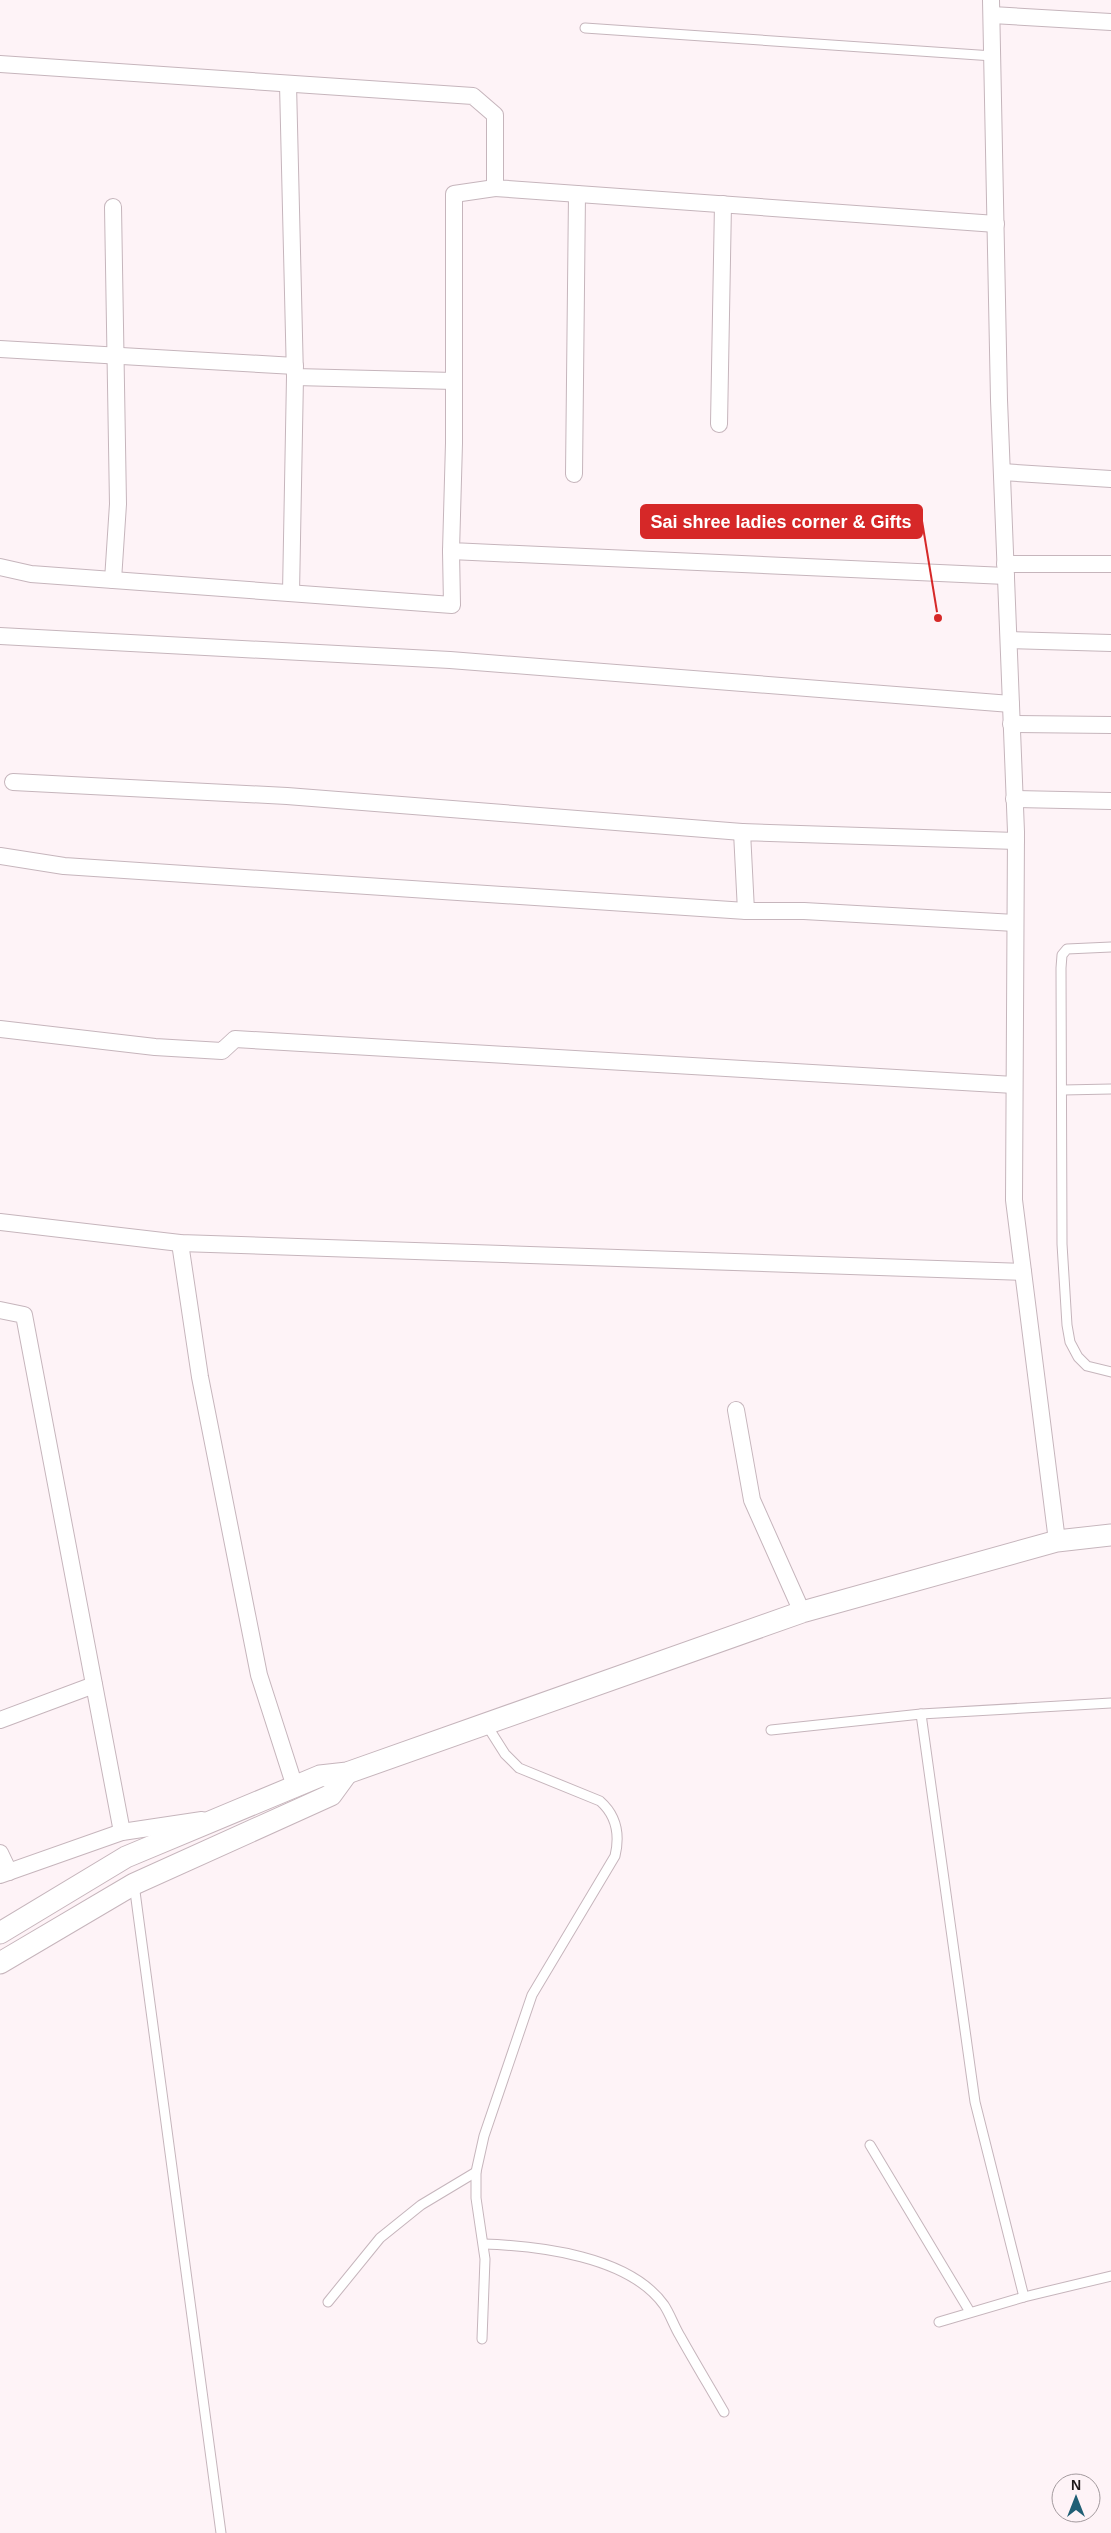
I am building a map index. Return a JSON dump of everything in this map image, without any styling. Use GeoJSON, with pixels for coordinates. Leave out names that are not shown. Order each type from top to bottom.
{"type":"FeatureCollection","features":[{"type":"Feature","properties":{"kind":"street"},"geometry":{"type":"LineString","coordinates":[[1057,1541],[1014,1200],[1016,841],[1002,472],[991,8],[1111,22]]}},
{"type":"Feature","properties":{"kind":"street"},"geometry":{"type":"LineString","coordinates":[[0,64],[473,96],[496,115],[496,188]]}},
{"type":"Feature","properties":{"kind":"street"},"geometry":{"type":"LineString","coordinates":[[288,84],[295,372],[291,593]]}},
{"type":"Feature","properties":{"kind":"street"},"geometry":{"type":"LineString","coordinates":[[0,567],[31,574],[452,605],[454,194],[496,188],[996,224]]}},
{"type":"Feature","properties":{"kind":"street"},"geometry":{"type":"LineString","coordinates":[[574,474],[577,194]]}},
{"type":"Feature","properties":{"kind":"street"},"geometry":{"type":"LineString","coordinates":[[719,424],[723,204]]}},
{"type":"Feature","properties":{"kind":"street"},"geometry":{"type":"LineString","coordinates":[[113,207],[114,357],[118,504],[113,580]]}},
{"type":"Feature","properties":{"kind":"street"},"geometry":{"type":"LineString","coordinates":[[0,349],[295,372],[454,381]]}},
{"type":"Feature","properties":{"kind":"street"},"geometry":{"type":"LineString","coordinates":[[1002,472],[1111,479]]}},
{"type":"Feature","properties":{"kind":"street"},"geometry":{"type":"LineString","coordinates":[[451,551],[1006,570],[1111,564]]}},
{"type":"Feature","properties":{"kind":"street"},"geometry":{"type":"LineString","coordinates":[[0,636],[450,660],[1011,704]]}},
{"type":"Feature","properties":{"kind":"street"},"geometry":{"type":"LineString","coordinates":[[1008,640],[1111,644]]}},
{"type":"Feature","properties":{"kind":"street"},"geometry":{"type":"LineString","coordinates":[[1012,724],[1111,725]]}},
{"type":"Feature","properties":{"kind":"street"},"geometry":{"type":"LineString","coordinates":[[13,782],[287,796],[742,832],[1016,841]]}},
{"type":"Feature","properties":{"kind":"street"},"geometry":{"type":"LineString","coordinates":[[1014,799],[1111,801]]}},
{"type":"Feature","properties":{"kind":"street"},"geometry":{"type":"LineString","coordinates":[[742,832],[746,911]]}},
{"type":"Feature","properties":{"kind":"street"},"geometry":{"type":"LineString","coordinates":[[0,856],[64,866],[746,911],[804,911],[1015,923]]}},
{"type":"Feature","properties":{"kind":"street"},"geometry":{"type":"LineString","coordinates":[[0,1029],[154,1047],[213,1051],[222,1051],[235,1039],[1014,1085]]}},
{"type":"Feature","properties":{"kind":"street"},"geometry":{"type":"LineString","coordinates":[[0,1222],[180,1243],[1023,1272]]}},
{"type":"Feature","properties":{"kind":"street"},"geometry":{"type":"LineString","coordinates":[[180,1243],[200,1377],[259,1675],[295,1787]]}},
{"type":"Feature","properties":{"kind":"street"},"geometry":{"type":"LineString","coordinates":[[0,1310],[24,1315],[122,1832]]}},
{"type":"Feature","properties":{"kind":"street"},"geometry":{"type":"LineString","coordinates":[[736,1410],[752,1500],[802,1612]]}},
{"type":"Feature","properties":{"kind":"street"},"geometry":{"type":"LineString","coordinates":[[0,1933],[126,1857],[320,1776],[347,1773],[802,1612],[1057,1541],[1111,1535]]}},
{"type":"Feature","properties":{"kind":"street"},"geometry":{"type":"LineString","coordinates":[[0,1720],[94,1685]]}},
{"type":"Feature","properties":{"kind":"street"},"geometry":{"type":"LineString","coordinates":[[0,1963],[134,1884],[331,1795],[347,1773]]}},
{"type":"Feature","properties":{"kind":"street"},"geometry":{"type":"LineString","coordinates":[[0,1853],[5,1874],[122,1832],[222,1816]]}},
{"type":"Feature","properties":{"kind":"lane"},"geometry":{"type":"LineString","coordinates":[[585,28],[993,56]]}},
{"type":"Feature","properties":{"kind":"lane"},"geometry":{"type":"LineString","coordinates":[[1111,947],[1076,946],[1067,949],[1062,955],[1062,1244],[1067,1326],[1070,1342],[1078,1357],[1087,1366],[1111,1372]]}},
{"type":"Feature","properties":{"kind":"lane"},"geometry":{"type":"LineString","coordinates":[[1063,1090],[1111,1089]]}},
{"type":"Feature","properties":{"kind":"lane"},"geometry":{"type":"LineString","coordinates":[[771,1730],[921,1714],[1111,1702]]}},
{"type":"Feature","properties":{"kind":"lane"},"geometry":{"type":"LineString","coordinates":[[921,1714],[975,2102],[1024,2297]]}},
{"type":"Feature","properties":{"kind":"lane"},"geometry":{"type":"LineString","coordinates":[[482,2339],[484,2244],[476,2198],[476,2172],[499,2085],[532,1995],[615,1856],[618,1842],[611,1811],[600,1801],[519,1768],[505,1754],[486,1724]]}},
{"type":"Feature","properties":{"kind":"lane"},"geometry":{"type":"LineString","coordinates":[[134,1884],[221,2533]]}},
{"type":"Feature","properties":{"kind":"lane"},"geometry":{"type":"LineString","coordinates":[[870,2145],[970,2312]]}},
{"type":"Feature","properties":{"kind":"lane"},"geometry":{"type":"LineString","coordinates":[[328,2302],[380,2238],[421,2205],[476,2172]]}},
{"type":"Feature","properties":{"kind":"lane"},"geometry":{"type":"LineString","coordinates":[[484,2244],[524,2247],[586,2258],[622,2272],[647,2287],[664,2305],[724,2412]]}},
{"type":"Feature","properties":{"kind":"lane"},"geometry":{"type":"LineString","coordinates":[[939,2322],[1024,2297],[1111,2276]]}},
{"type":"Feature","properties":{"kind":"place","name":"Sai shree ladies corner & Gifts"},"geometry":{"type":"Point","coordinates":[938,618]}}]}
